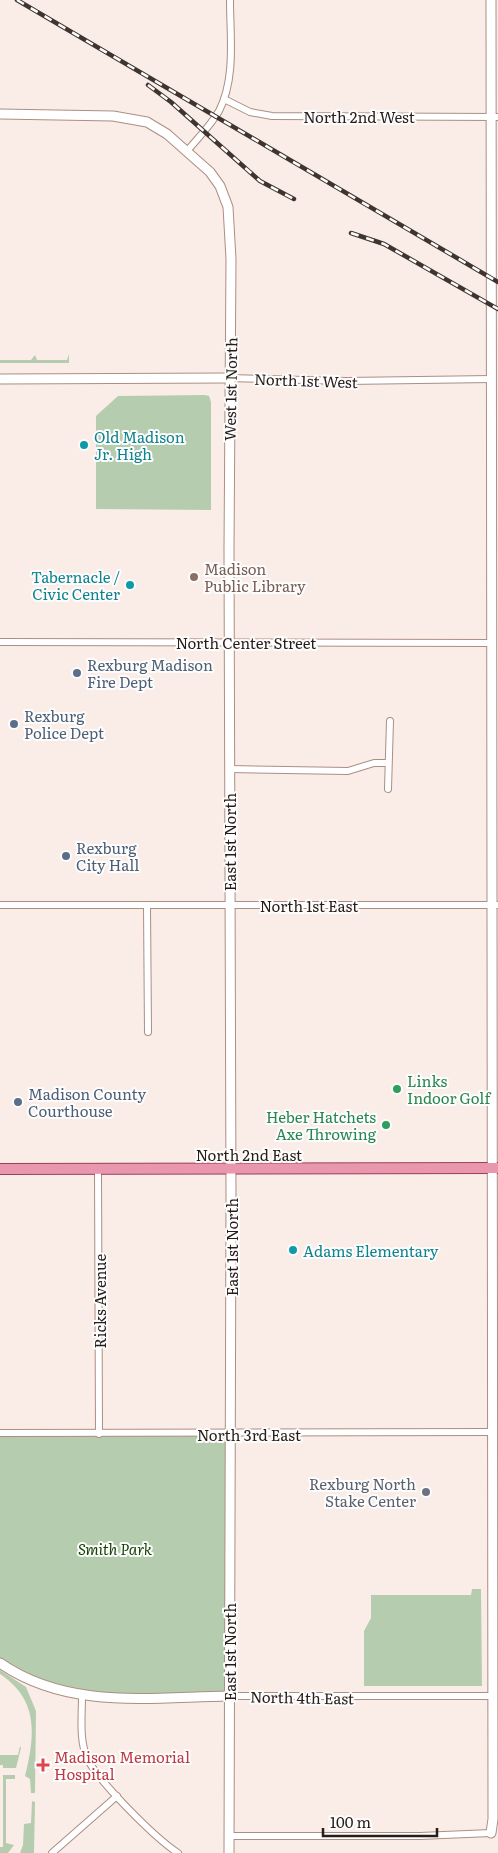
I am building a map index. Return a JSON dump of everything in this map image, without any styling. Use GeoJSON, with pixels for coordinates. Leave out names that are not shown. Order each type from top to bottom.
{"type":"FeatureCollection","features":[{"type":"Feature","properties":{"kind":"main road","name":"North 2nd East"},"geometry":{"type":"LineString","coordinates":[[0,1169],[495,1168]]}},
{"type":"Feature","properties":{"kind":"street"},"geometry":{"type":"LineString","coordinates":[[188,150],[215,116],[224,99],[230,67],[230,0]]}},
{"type":"Feature","properties":{"kind":"street"},"geometry":{"type":"LineString","coordinates":[[228,1836],[422,1836],[491,1833],[493,1819],[491,1696],[495,1432],[495,904],[492,643],[495,516],[492,379],[494,117],[490,0]]}},
{"type":"Feature","properties":{"kind":"street","name":"North 2nd West"},"geometry":{"type":"LineString","coordinates":[[224,99],[250,112],[272,116],[494,117]]}},
{"type":"Feature","properties":{"kind":"street","name":"West 1st North"},"geometry":{"type":"LineString","coordinates":[[0,114],[113,116],[147,122],[188,150],[215,179],[228,208],[232,259],[229,378],[228,642]]}},
{"type":"Feature","properties":{"kind":"street","name":"North 1st West"},"geometry":{"type":"LineString","coordinates":[[0,379],[229,378],[346,381],[492,379]]}},
{"type":"Feature","properties":{"kind":"street","name":"North Center Street"},"geometry":{"type":"LineString","coordinates":[[0,642],[492,643]]}},
{"type":"Feature","properties":{"kind":"street","name":"East 1st North"},"geometry":{"type":"LineString","coordinates":[[228,642],[230,1169],[228,1853]]}},
{"type":"Feature","properties":{"kind":"street"},"geometry":{"type":"LineString","coordinates":[[388,789],[390,721]]}},
{"type":"Feature","properties":{"kind":"street"},"geometry":{"type":"LineString","coordinates":[[229,769],[348,771],[374,763],[388,762]]}},
{"type":"Feature","properties":{"kind":"street","name":"North 1st East"},"geometry":{"type":"LineString","coordinates":[[0,905],[495,904]]}},
{"type":"Feature","properties":{"kind":"street"},"geometry":{"type":"LineString","coordinates":[[147,905],[148,1032]]}},
{"type":"Feature","properties":{"kind":"street","name":"Ricks Avenue"},"geometry":{"type":"LineString","coordinates":[[98,1169],[99,1434]]}},
{"type":"Feature","properties":{"kind":"street","name":"North 3rd East"},"geometry":{"type":"LineString","coordinates":[[0,1433],[495,1432]]}},
{"type":"Feature","properties":{"kind":"street","name":"North 4th East"},"geometry":{"type":"LineString","coordinates":[[0,1663],[17,1675],[41,1686],[82,1696],[491,1696]]}},
{"type":"Feature","properties":{"kind":"street"},"geometry":{"type":"LineString","coordinates":[[82,1696],[82,1734],[88,1758],[117,1796],[168,1847],[178,1853]]}},
{"type":"Feature","properties":{"kind":"street"},"geometry":{"type":"LineString","coordinates":[[52,1853],[117,1796]]}},
{"type":"Feature","properties":{"kind":"green space"},"geometry":{"type":"Polygon","coordinates":[[[69,354],[69,363],[0,363],[0,360],[31,360],[35,355],[37,360],[67,360],[69,354]]]}},
{"type":"Feature","properties":{"kind":"green space"},"geometry":{"type":"Polygon","coordinates":[[[118,396],[209,396],[211,402],[211,510],[96,509],[96,416],[118,396]]]}},
{"type":"Feature","properties":{"kind":"green space","name":"Smith Park"},"geometry":{"type":"Polygon","coordinates":[[[0,1433],[230,1434],[229,1696],[82,1696],[0,1663],[0,1433]]]}},
{"type":"Feature","properties":{"kind":"green space"},"geometry":{"type":"Polygon","coordinates":[[[472,1589],[481,1589],[482,1686],[364,1686],[364,1631],[371,1618],[371,1595],[471,1595],[472,1589]]]}},
{"type":"Feature","properties":{"kind":"green space"},"geometry":{"type":"Polygon","coordinates":[[[0,1670],[26,1687],[36,1711],[35,1793],[31,1793],[30,1779],[25,1776],[32,1733],[28,1707],[22,1695],[13,1684],[0,1674],[0,1670]]]}},
{"type":"Feature","properties":{"kind":"green space"},"geometry":{"type":"Polygon","coordinates":[[[20,1746],[16,1768],[3,1768],[3,1765],[0,1765],[0,1755],[18,1755],[20,1746]]]}},
{"type":"Feature","properties":{"kind":"green space"},"geometry":{"type":"Polygon","coordinates":[[[3,1775],[15,1775],[15,1779],[6,1779],[6,1843],[14,1845],[8,1853],[0,1853],[0,1847],[3,1847],[3,1775]]]}},
{"type":"Feature","properties":{"kind":"green space"},"geometry":{"type":"Polygon","coordinates":[[[32,1801],[35,1802],[34,1853],[20,1853],[23,1845],[24,1824],[31,1823],[32,1801]]]}},
{"type":"Feature","properties":{"kind":"railway"},"geometry":{"type":"LineString","coordinates":[[17,0],[498,282]]}},
{"type":"Feature","properties":{"kind":"railway"},"geometry":{"type":"LineString","coordinates":[[148,85],[171,102],[260,181],[294,199]]}},
{"type":"Feature","properties":{"kind":"railway"},"geometry":{"type":"LineString","coordinates":[[351,233],[384,244],[498,309]]}},
{"type":"Feature","properties":{"kind":"place","name":"Old Madison Jr. High"},"geometry":{"type":"Point","coordinates":[84,445]}},
{"type":"Feature","properties":{"kind":"place","name":"Madison Public Library"},"geometry":{"type":"Point","coordinates":[194,577]}},
{"type":"Feature","properties":{"kind":"place","name":"Tabernacle / Civic Center"},"geometry":{"type":"Point","coordinates":[130,585]}},
{"type":"Feature","properties":{"kind":"place","name":"Rexburg Madison Fire Dept"},"geometry":{"type":"Point","coordinates":[77,673]}},
{"type":"Feature","properties":{"kind":"place","name":"Rexburg Police Dept"},"geometry":{"type":"Point","coordinates":[14,724]}},
{"type":"Feature","properties":{"kind":"place","name":"Rexburg City Hall"},"geometry":{"type":"Point","coordinates":[66,856]}},
{"type":"Feature","properties":{"kind":"place","name":"Links Indoor Golf"},"geometry":{"type":"Point","coordinates":[397,1089]}},
{"type":"Feature","properties":{"kind":"place","name":"Madison County Courthouse"},"geometry":{"type":"Point","coordinates":[18,1102]}},
{"type":"Feature","properties":{"kind":"place","name":"Heber Hatchets Axe Throwing"},"geometry":{"type":"Point","coordinates":[386,1125]}},
{"type":"Feature","properties":{"kind":"place","name":"Adams Elementary"},"geometry":{"type":"Point","coordinates":[293,1250]}},
{"type":"Feature","properties":{"kind":"place","name":"Rexburg North Stake Center"},"geometry":{"type":"Point","coordinates":[426,1492]}},
{"type":"Feature","properties":{"kind":"place","name":"Madison Memorial Hospital"},"geometry":{"type":"Point","coordinates":[43,1765]}}]}
